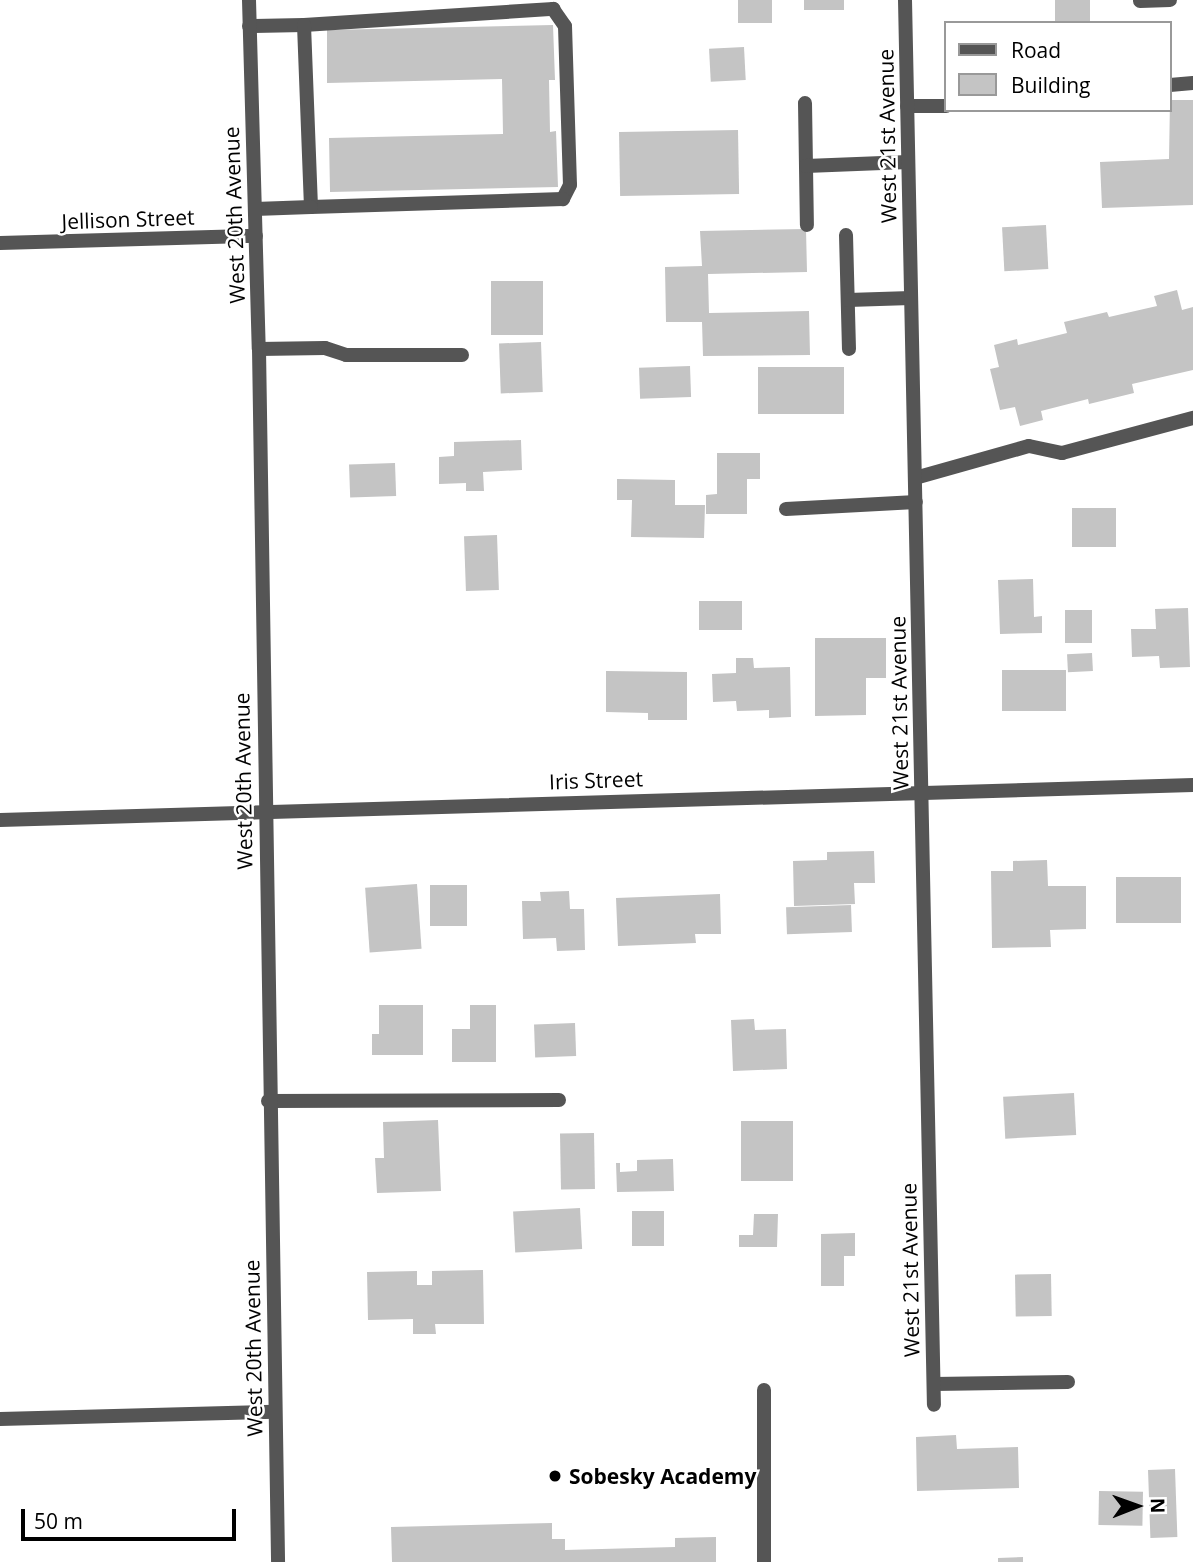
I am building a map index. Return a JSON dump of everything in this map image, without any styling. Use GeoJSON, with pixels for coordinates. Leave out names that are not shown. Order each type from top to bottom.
{"type":"FeatureCollection","features":[{"type":"Feature","properties":{"kind":"street","name":"West 20th Avenue"},"geometry":{"type":"LineString","coordinates":[[248,0],[259,349],[268,1101],[278,1562]]}},
{"type":"Feature","properties":{"kind":"street","name":"West 21st Avenue"},"geometry":{"type":"LineString","coordinates":[[905,0],[934,1405]]}},
{"type":"Feature","properties":{"kind":"street"},"geometry":{"type":"LineString","coordinates":[[1140,1],[1170,0]]}},
{"type":"Feature","properties":{"kind":"street"},"geometry":{"type":"LineString","coordinates":[[249,26],[553,9],[565,26],[570,185],[563,198],[255,209]]}},
{"type":"Feature","properties":{"kind":"street"},"geometry":{"type":"LineString","coordinates":[[304,24],[311,207]]}},
{"type":"Feature","properties":{"kind":"street"},"geometry":{"type":"LineString","coordinates":[[1172,85],[1193,83]]}},
{"type":"Feature","properties":{"kind":"street"},"geometry":{"type":"LineString","coordinates":[[805,103],[807,225]]}},
{"type":"Feature","properties":{"kind":"street"},"geometry":{"type":"LineString","coordinates":[[907,106],[944,106]]}},
{"type":"Feature","properties":{"kind":"street"},"geometry":{"type":"LineString","coordinates":[[806,166],[908,162]]}},
{"type":"Feature","properties":{"kind":"street"},"geometry":{"type":"LineString","coordinates":[[846,235],[849,349]]}},
{"type":"Feature","properties":{"kind":"street","name":"Jellison Street"},"geometry":{"type":"LineString","coordinates":[[0,243],[256,236]]}},
{"type":"Feature","properties":{"kind":"street"},"geometry":{"type":"LineString","coordinates":[[848,300],[911,298]]}},
{"type":"Feature","properties":{"kind":"street"},"geometry":{"type":"LineString","coordinates":[[259,349],[325,348],[346,355],[462,355]]}},
{"type":"Feature","properties":{"kind":"street"},"geometry":{"type":"LineString","coordinates":[[915,478],[1029,446],[1062,453],[1193,418]]}},
{"type":"Feature","properties":{"kind":"street"},"geometry":{"type":"LineString","coordinates":[[786,509],[916,502]]}},
{"type":"Feature","properties":{"kind":"street","name":"Iris Street"},"geometry":{"type":"LineString","coordinates":[[0,820],[1193,785]]}},
{"type":"Feature","properties":{"kind":"street"},"geometry":{"type":"LineString","coordinates":[[268,1101],[559,1100]]}},
{"type":"Feature","properties":{"kind":"street"},"geometry":{"type":"LineString","coordinates":[[934,1384],[1068,1382]]}},
{"type":"Feature","properties":{"kind":"street"},"geometry":{"type":"LineString","coordinates":[[764,1390],[764,1562]]}},
{"type":"Feature","properties":{"kind":"street"},"geometry":{"type":"LineString","coordinates":[[0,1419],[275,1412]]}},
{"type":"Feature","properties":{"kind":"building"},"geometry":{"type":"Polygon","coordinates":[[[738,0],[772,0],[772,23],[738,23],[738,0]]]}},
{"type":"Feature","properties":{"kind":"building"},"geometry":{"type":"Polygon","coordinates":[[[804,0],[844,0],[844,10],[804,10],[804,0]]]}},
{"type":"Feature","properties":{"kind":"building"},"geometry":{"type":"Polygon","coordinates":[[[1055,0],[1090,0],[1090,21],[1055,21],[1055,0]]]}},
{"type":"Feature","properties":{"kind":"building"},"geometry":{"type":"Polygon","coordinates":[[[553,25],[555,80],[549,80],[550,132],[556,131],[558,187],[330,192],[329,138],[503,134],[502,79],[327,83],[327,30],[553,25]]]}},
{"type":"Feature","properties":{"kind":"building"},"geometry":{"type":"Polygon","coordinates":[[[744,47],[746,80],[711,82],[709,49],[744,47]]]}},
{"type":"Feature","properties":{"kind":"building"},"geometry":{"type":"Polygon","coordinates":[[[1172,100],[1193,100],[1193,205],[1102,208],[1100,162],[1169,159],[1172,100]]]}},
{"type":"Feature","properties":{"kind":"building"},"geometry":{"type":"Polygon","coordinates":[[[738,130],[739,194],[620,196],[619,132],[738,130]]]}},
{"type":"Feature","properties":{"kind":"building"},"geometry":{"type":"Polygon","coordinates":[[[1046,225],[1048,269],[1004,271],[1002,227],[1046,225]]]}},
{"type":"Feature","properties":{"kind":"building"},"geometry":{"type":"Polygon","coordinates":[[[806,229],[807,272],[708,274],[709,313],[809,311],[810,355],[703,356],[702,322],[666,322],[665,267],[702,266],[700,231],[806,229]]]}},
{"type":"Feature","properties":{"kind":"building"},"geometry":{"type":"Polygon","coordinates":[[[491,281],[543,281],[543,335],[491,335],[491,281]]]}},
{"type":"Feature","properties":{"kind":"building"},"geometry":{"type":"Polygon","coordinates":[[[1177,290],[1182,310],[1193,307],[1193,370],[1132,384],[1134,393],[1089,404],[1088,399],[1041,411],[1043,420],[1020,426],[1015,407],[1000,410],[990,369],[999,367],[994,345],[1017,339],[1018,345],[1067,333],[1064,322],[1107,312],[1109,317],[1157,306],[1154,296],[1177,290]]]}},
{"type":"Feature","properties":{"kind":"building"},"geometry":{"type":"Polygon","coordinates":[[[541,342],[543,392],[501,393],[499,343],[541,342]]]}},
{"type":"Feature","properties":{"kind":"building"},"geometry":{"type":"Polygon","coordinates":[[[690,366],[691,397],[640,399],[639,368],[690,366]]]}},
{"type":"Feature","properties":{"kind":"building"},"geometry":{"type":"Polygon","coordinates":[[[758,367],[844,367],[844,414],[758,414],[758,367]]]}},
{"type":"Feature","properties":{"kind":"building"},"geometry":{"type":"Polygon","coordinates":[[[521,440],[522,470],[483,472],[484,491],[466,491],[466,483],[439,484],[439,457],[454,456],[454,442],[521,440]]]}},
{"type":"Feature","properties":{"kind":"building"},"geometry":{"type":"Polygon","coordinates":[[[717,453],[760,453],[760,479],[747,479],[747,514],[706,514],[706,495],[717,494],[717,453]]]}},
{"type":"Feature","properties":{"kind":"building"},"geometry":{"type":"Polygon","coordinates":[[[395,463],[396,496],[350,498],[349,465],[395,463]]]}},
{"type":"Feature","properties":{"kind":"building"},"geometry":{"type":"Polygon","coordinates":[[[617,479],[675,480],[675,505],[705,505],[704,538],[631,537],[632,500],[617,500],[617,479]]]}},
{"type":"Feature","properties":{"kind":"building"},"geometry":{"type":"Polygon","coordinates":[[[1072,508],[1116,508],[1116,547],[1072,547],[1072,508]]]}},
{"type":"Feature","properties":{"kind":"building"},"geometry":{"type":"Polygon","coordinates":[[[497,535],[499,590],[466,591],[464,536],[497,535]]]}},
{"type":"Feature","properties":{"kind":"building"},"geometry":{"type":"Polygon","coordinates":[[[1033,579],[1034,617],[1042,616],[1042,633],[1000,634],[998,580],[1033,579]]]}},
{"type":"Feature","properties":{"kind":"building"},"geometry":{"type":"Polygon","coordinates":[[[699,601],[742,601],[742,630],[699,630],[699,601]]]}},
{"type":"Feature","properties":{"kind":"building"},"geometry":{"type":"Polygon","coordinates":[[[1188,608],[1190,667],[1160,668],[1159,656],[1132,657],[1131,629],[1156,629],[1155,609],[1188,608]]]}},
{"type":"Feature","properties":{"kind":"building"},"geometry":{"type":"Polygon","coordinates":[[[1065,610],[1092,610],[1092,643],[1065,643],[1065,610]]]}},
{"type":"Feature","properties":{"kind":"building"},"geometry":{"type":"Polygon","coordinates":[[[815,638],[886,638],[886,678],[866,678],[866,715],[815,716],[815,638]]]}},
{"type":"Feature","properties":{"kind":"building"},"geometry":{"type":"Polygon","coordinates":[[[1092,653],[1093,671],[1068,672],[1067,654],[1092,653]]]}},
{"type":"Feature","properties":{"kind":"building"},"geometry":{"type":"Polygon","coordinates":[[[736,658],[753,658],[754,668],[790,667],[791,717],[769,718],[769,710],[737,711],[736,701],[713,702],[712,674],[736,673],[736,658]]]}},
{"type":"Feature","properties":{"kind":"building"},"geometry":{"type":"Polygon","coordinates":[[[1002,670],[1066,670],[1066,711],[1002,711],[1002,670]]]}},
{"type":"Feature","properties":{"kind":"building"},"geometry":{"type":"Polygon","coordinates":[[[606,671],[687,672],[687,720],[648,720],[648,713],[606,712],[606,671]]]}},
{"type":"Feature","properties":{"kind":"building"},"geometry":{"type":"Polygon","coordinates":[[[874,851],[875,883],[854,883],[855,904],[794,906],[793,861],[827,860],[827,852],[874,851]]]}},
{"type":"Feature","properties":{"kind":"building"},"geometry":{"type":"Polygon","coordinates":[[[1047,860],[1048,886],[1086,886],[1086,929],[1050,930],[1051,947],[992,948],[991,871],[1013,871],[1013,861],[1047,860]]]}},
{"type":"Feature","properties":{"kind":"building"},"geometry":{"type":"Polygon","coordinates":[[[1116,877],[1181,877],[1181,923],[1116,923],[1116,877]]]}},
{"type":"Feature","properties":{"kind":"building"},"geometry":{"type":"Polygon","coordinates":[[[417,884],[422,949],[370,952],[365,888],[417,884]]]}},
{"type":"Feature","properties":{"kind":"building"},"geometry":{"type":"Polygon","coordinates":[[[430,885],[467,885],[467,926],[430,926],[430,885]]]}},
{"type":"Feature","properties":{"kind":"building"},"geometry":{"type":"Polygon","coordinates":[[[569,891],[570,909],[584,909],[585,950],[557,951],[556,938],[523,939],[522,901],[541,901],[540,892],[569,891]]]}},
{"type":"Feature","properties":{"kind":"building"},"geometry":{"type":"Polygon","coordinates":[[[720,894],[721,934],[695,934],[696,943],[618,946],[616,898],[720,894]]]}},
{"type":"Feature","properties":{"kind":"building"},"geometry":{"type":"Polygon","coordinates":[[[851,905],[852,932],[787,934],[786,907],[851,905]]]}},
{"type":"Feature","properties":{"kind":"building"},"geometry":{"type":"Polygon","coordinates":[[[379,1005],[423,1005],[423,1055],[372,1055],[372,1034],[379,1034],[379,1005]]]}},
{"type":"Feature","properties":{"kind":"building"},"geometry":{"type":"Polygon","coordinates":[[[470,1005],[496,1005],[496,1062],[452,1062],[452,1029],[470,1029],[470,1005]]]}},
{"type":"Feature","properties":{"kind":"building"},"geometry":{"type":"Polygon","coordinates":[[[754,1019],[755,1030],[786,1029],[787,1069],[733,1071],[731,1020],[754,1019]]]}},
{"type":"Feature","properties":{"kind":"building"},"geometry":{"type":"Polygon","coordinates":[[[575,1023],[576,1056],[535,1057],[534,1024],[575,1023]]]}},
{"type":"Feature","properties":{"kind":"building"},"geometry":{"type":"Polygon","coordinates":[[[1074,1093],[1076,1135],[1005,1139],[1003,1097],[1074,1093]]]}},
{"type":"Feature","properties":{"kind":"building"},"geometry":{"type":"Polygon","coordinates":[[[438,1120],[441,1191],[377,1193],[375,1158],[384,1158],[383,1122],[438,1120]]]}},
{"type":"Feature","properties":{"kind":"building"},"geometry":{"type":"Polygon","coordinates":[[[741,1121],[793,1121],[793,1181],[741,1181],[741,1121]]]}},
{"type":"Feature","properties":{"kind":"building"},"geometry":{"type":"Polygon","coordinates":[[[594,1133],[595,1189],[561,1190],[560,1134],[594,1133]]]}},
{"type":"Feature","properties":{"kind":"building"},"geometry":{"type":"Polygon","coordinates":[[[673,1159],[674,1191],[617,1192],[616,1163],[620,1163],[620,1172],[637,1171],[637,1160],[673,1159]]]}},
{"type":"Feature","properties":{"kind":"building"},"geometry":{"type":"Polygon","coordinates":[[[580,1208],[582,1249],[515,1252],[513,1212],[580,1208]]]}},
{"type":"Feature","properties":{"kind":"building"},"geometry":{"type":"Polygon","coordinates":[[[632,1211],[664,1211],[664,1246],[632,1246],[632,1211]]]}},
{"type":"Feature","properties":{"kind":"building"},"geometry":{"type":"Polygon","coordinates":[[[754,1214],[778,1214],[777,1247],[739,1247],[739,1235],[753,1235],[754,1214]]]}},
{"type":"Feature","properties":{"kind":"building"},"geometry":{"type":"Polygon","coordinates":[[[855,1233],[855,1256],[844,1256],[844,1286],[821,1286],[821,1234],[855,1233]]]}},
{"type":"Feature","properties":{"kind":"building"},"geometry":{"type":"Polygon","coordinates":[[[483,1270],[484,1324],[435,1324],[436,1334],[413,1334],[413,1319],[368,1320],[367,1272],[417,1271],[417,1285],[432,1285],[432,1271],[483,1270]]]}},
{"type":"Feature","properties":{"kind":"building"},"geometry":{"type":"Polygon","coordinates":[[[1051,1274],[1052,1316],[1016,1317],[1015,1275],[1051,1274]]]}},
{"type":"Feature","properties":{"kind":"building"},"geometry":{"type":"Polygon","coordinates":[[[956,1435],[957,1449],[1018,1447],[1019,1488],[917,1491],[916,1437],[956,1435]]]}},
{"type":"Feature","properties":{"kind":"building"},"geometry":{"type":"Polygon","coordinates":[[[1175,1469],[1177,1537],[1150,1538],[1148,1470],[1175,1469]]]}},
{"type":"Feature","properties":{"kind":"building"},"geometry":{"type":"Polygon","coordinates":[[[1099,1491],[1143,1492],[1142,1526],[1098,1525],[1099,1491]]]}},
{"type":"Feature","properties":{"kind":"building"},"geometry":{"type":"Polygon","coordinates":[[[552,1523],[552,1539],[565,1539],[565,1550],[675,1547],[675,1538],[716,1537],[716,1562],[392,1562],[391,1527],[552,1523]]]}},
{"type":"Feature","properties":{"kind":"building"},"geometry":{"type":"Polygon","coordinates":[[[1023,1557],[1023,1562],[998,1562],[998,1558],[1023,1557]]]}},
{"type":"Feature","properties":{"kind":"place","name":"Sobesky Academy"},"geometry":{"type":"Point","coordinates":[555,1476]}}]}
